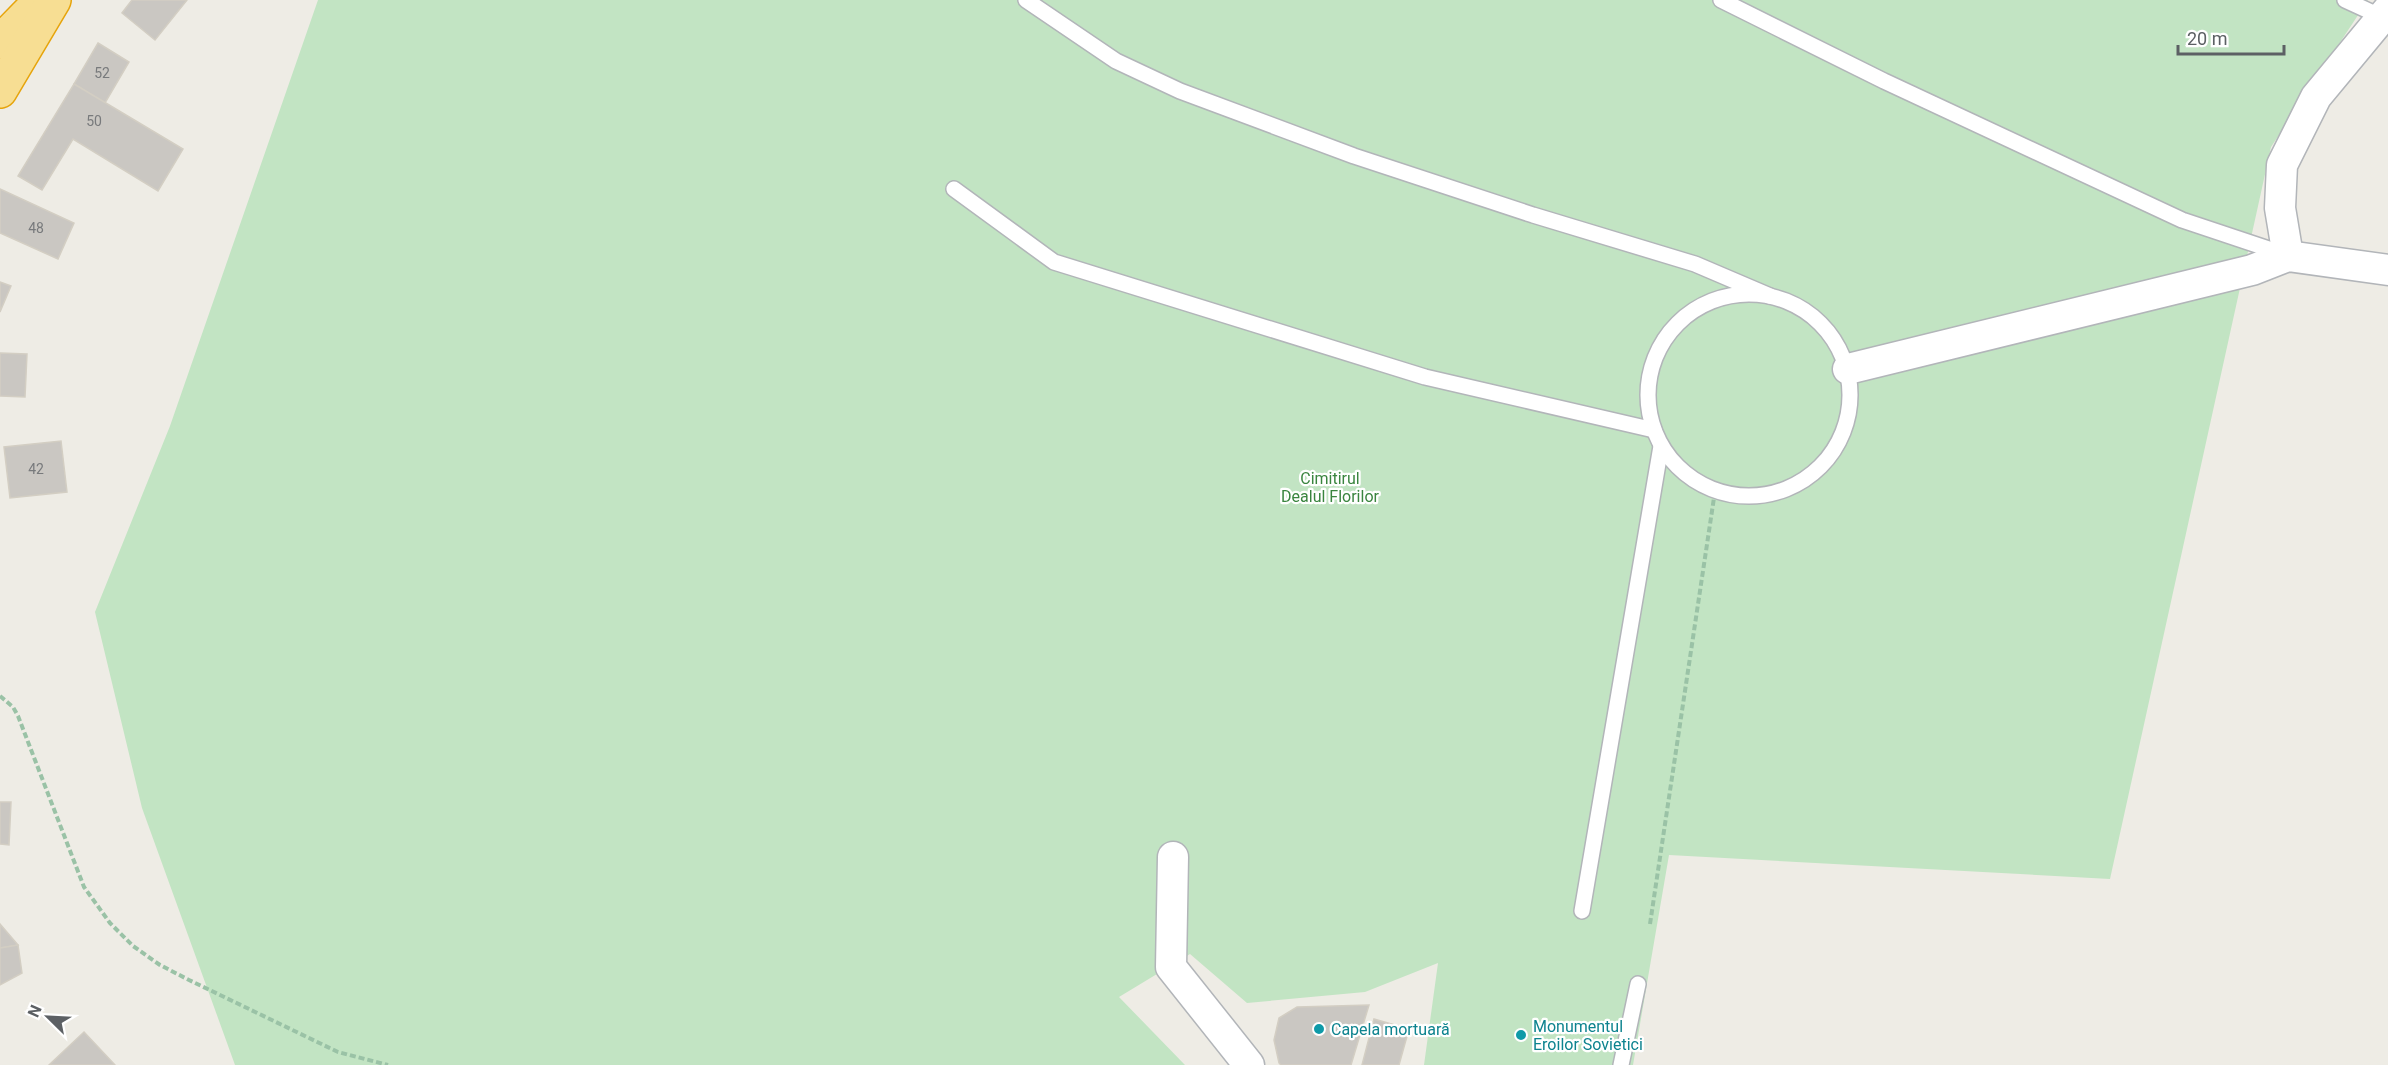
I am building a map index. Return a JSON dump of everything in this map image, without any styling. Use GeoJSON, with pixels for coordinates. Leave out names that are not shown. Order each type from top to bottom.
{"type":"FeatureCollection","features":[{"type":"Feature","properties":{"kind":"highway"},"geometry":{"type":"LineString","coordinates":[[0,42],[41,0]]}},
{"type":"Feature","properties":{"kind":"highway"},"geometry":{"type":"LineString","coordinates":[[0,91],[54,0]]}},
{"type":"Feature","properties":{"kind":"street"},"geometry":{"type":"LineString","coordinates":[[2289,256],[2280,208],[2282,165],[2316,97],[2385,13]]}},
{"type":"Feature","properties":{"kind":"street"},"geometry":{"type":"LineString","coordinates":[[1848,369],[2252,270],[2289,256],[2388,270]]}},
{"type":"Feature","properties":{"kind":"street"},"geometry":{"type":"LineString","coordinates":[[1173,856],[1171,967],[1249,1065]]}},
{"type":"Feature","properties":{"kind":"lane"},"geometry":{"type":"LineString","coordinates":[[1026,0],[1116,60],[1180,91],[1353,156],[1533,215],[1695,264],[1770,296]]}},
{"type":"Feature","properties":{"kind":"lane"},"geometry":{"type":"LineString","coordinates":[[1721,0],[1884,81],[2182,220],[2289,256]]}},
{"type":"Feature","properties":{"kind":"lane"},"geometry":{"type":"LineString","coordinates":[[2345,0],[2385,13]]}},
{"type":"Feature","properties":{"kind":"lane"},"geometry":{"type":"LineString","coordinates":[[954,189],[1054,262],[1425,377],[1654,430]]}},
{"type":"Feature","properties":{"kind":"lane"},"geometry":{"type":"LineString","coordinates":[[1759,293],[1770,296],[1789,300],[1815,317],[1836,340],[1848,369],[1851,400],[1844,431],[1829,458],[1806,479],[1777,493],[1746,497],[1715,492],[1693,480],[1674,464],[1661,446],[1648,410],[1648,379],[1658,350],[1675,324],[1699,306],[1728,295],[1759,293]]}},
{"type":"Feature","properties":{"kind":"lane"},"geometry":{"type":"LineString","coordinates":[[1582,911],[1661,446]]}},
{"type":"Feature","properties":{"kind":"lane"},"geometry":{"type":"LineString","coordinates":[[1621,1065],[1638,984]]}},
{"type":"Feature","properties":{"kind":"path"},"geometry":{"type":"LineString","coordinates":[[1650,924],[1715,492]]}},
{"type":"Feature","properties":{"kind":"path"},"geometry":{"type":"LineString","coordinates":[[0,696],[13,707],[18,716],[84,887],[110,923],[133,946],[179,975],[338,1052],[388,1065]]}},
{"type":"Feature","properties":{"kind":"green space","name":"Cimitirul Dealul Florilor"},"geometry":{"type":"Polygon","coordinates":[[[318,0],[2368,0],[2271,147],[2110,879],[1669,855],[1633,1065],[1424,1065],[1438,963],[1365,992],[1247,1003],[1190,954],[1119,997],[1185,1065],[235,1065],[142,808],[95,612],[170,426],[318,0]]]}},
{"type":"Feature","properties":{"kind":"building"},"geometry":{"type":"Polygon","coordinates":[[[132,0],[187,0],[155,40],[122,13],[132,0]]]}},
{"type":"Feature","properties":{"kind":"building"},"geometry":{"type":"Polygon","coordinates":[[[98,43],[129,62],[105,103],[74,84],[98,43]]]}},
{"type":"Feature","properties":{"kind":"building"},"geometry":{"type":"Polygon","coordinates":[[[74,84],[183,149],[158,191],[73,139],[42,190],[18,176],[74,84]]]}},
{"type":"Feature","properties":{"kind":"building"},"geometry":{"type":"Polygon","coordinates":[[[0,189],[74,223],[58,259],[0,233],[0,189]]]}},
{"type":"Feature","properties":{"kind":"building"},"geometry":{"type":"Polygon","coordinates":[[[0,282],[11,286],[0,312],[0,282]]]}},
{"type":"Feature","properties":{"kind":"building"},"geometry":{"type":"Polygon","coordinates":[[[0,353],[27,354],[25,397],[0,396],[0,353]]]}},
{"type":"Feature","properties":{"kind":"building"},"geometry":{"type":"Polygon","coordinates":[[[61,441],[67,492],[10,498],[4,447],[61,441]]]}},
{"type":"Feature","properties":{"kind":"building"},"geometry":{"type":"Polygon","coordinates":[[[0,802],[11,802],[9,845],[0,844],[0,802]]]}},
{"type":"Feature","properties":{"kind":"building"},"geometry":{"type":"Polygon","coordinates":[[[0,924],[18,945],[0,948],[0,924]]]}},
{"type":"Feature","properties":{"kind":"building"},"geometry":{"type":"Polygon","coordinates":[[[18,945],[22,973],[0,985],[0,948],[18,945]]]}},
{"type":"Feature","properties":{"kind":"building","name":"Capela mortuară"},"geometry":{"type":"Polygon","coordinates":[[[1369,1005],[1351,1065],[1281,1065],[1279,1063],[1274,1040],[1279,1018],[1297,1007],[1369,1005]]]}},
{"type":"Feature","properties":{"kind":"building"},"geometry":{"type":"Polygon","coordinates":[[[1374,1019],[1409,1029],[1399,1065],[1362,1065],[1374,1019]]]}},
{"type":"Feature","properties":{"kind":"building"},"geometry":{"type":"Polygon","coordinates":[[[84,1032],[115,1065],[49,1065],[84,1032]]]}},
{"type":"Feature","properties":{"kind":"place","name":"Capela mortuară"},"geometry":{"type":"Point","coordinates":[1319,1029]}},
{"type":"Feature","properties":{"kind":"place","name":"Monumentul Eroilor Sovietici"},"geometry":{"type":"Point","coordinates":[1521,1035]}}]}
